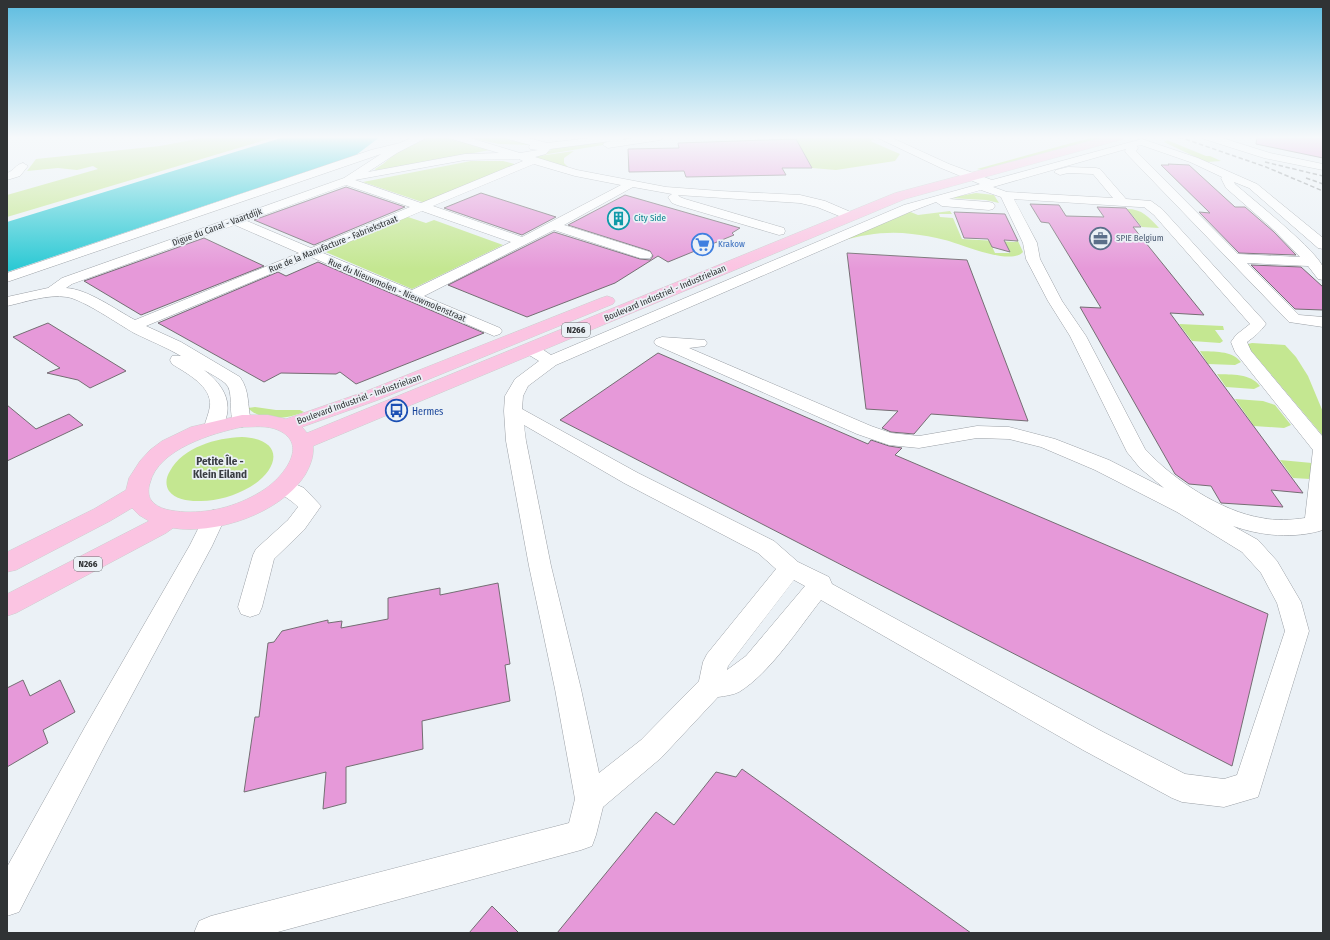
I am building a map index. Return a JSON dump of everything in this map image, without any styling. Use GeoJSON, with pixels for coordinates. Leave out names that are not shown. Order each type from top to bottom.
{"type":"FeatureCollection","features":[{"type":"Feature","properties":{"kind":"main road"},"geometry":{"type":"LineString","coordinates":[[876,193],[917,181]]}},
{"type":"Feature","properties":{"kind":"main road","name":"N266"},"geometry":{"type":"LineString","coordinates":[[849,209],[954,181]]}},
{"type":"Feature","properties":{"kind":"main road"},"geometry":{"type":"LineString","coordinates":[[757,240],[833,209]]}},
{"type":"Feature","properties":{"kind":"main road","name":"Boulevard Industriel - Industrielaan"},"geometry":{"type":"LineString","coordinates":[[303,443],[540,355],[849,209]]}},
{"type":"Feature","properties":{"kind":"main road","name":"Boulevard Industriel - Industrielaan"},"geometry":{"type":"LineString","coordinates":[[286,426],[325,414],[428,374],[510,339],[671,275]]}},
{"type":"Feature","properties":{"kind":"main road","name":"N266"},"geometry":{"type":"LineString","coordinates":[[137,494],[138,484],[142,474],[158,455],[183,439],[213,427],[242,421],[273,422],[286,426],[300,436],[303,443]]}},
{"type":"Feature","properties":{"kind":"main road"},"geometry":{"type":"LineString","coordinates":[[7,563],[102,514],[137,494],[140,502],[146,509],[156,515],[168,519],[198,520],[214,518],[245,509],[284,486],[295,475],[302,463],[304,453],[303,443]]}},
{"type":"Feature","properties":{"kind":"main road","name":"N266"},"geometry":{"type":"LineString","coordinates":[[7,606],[158,527],[168,519]]}},
{"type":"Feature","properties":{"kind":"street"},"geometry":{"type":"LineString","coordinates":[[7,278],[291,181]]}},
{"type":"Feature","properties":{"kind":"street","name":"Digue du Canal - Vaartdijk"},"geometry":{"type":"LineString","coordinates":[[52,292],[67,281],[345,181]]}},
{"type":"Feature","properties":{"kind":"street"},"geometry":{"type":"LineString","coordinates":[[349,181],[522,241]]}},
{"type":"Feature","properties":{"kind":"street","name":"Rue de la Manufacture - Fabriekstraat"},"geometry":{"type":"LineString","coordinates":[[137,328],[310,253],[485,181]]}},
{"type":"Feature","properties":{"kind":"street"},"geometry":{"type":"LineString","coordinates":[[616,181],[680,191],[748,197],[800,199],[821,204],[833,209],[849,209]]}},
{"type":"Feature","properties":{"kind":"street"},"geometry":{"type":"LineString","coordinates":[[979,181],[1006,196],[1122,201],[1147,204],[1158,212],[1258,324],[1239,342],[1243,352],[1323,449],[1315,525],[1291,528],[1260,526],[1243,522],[1192,498],[1162,477],[1143,460],[1137,452],[1088,356],[1055,301],[1033,259],[1030,243],[1006,196]]}},
{"type":"Feature","properties":{"kind":"street"},"geometry":{"type":"LineString","coordinates":[[211,933],[581,835],[590,799],[568,689],[540,566],[516,441],[513,411],[514,396],[540,355],[627,329],[908,208],[935,199],[1004,181]]}},
{"type":"Feature","properties":{"kind":"street"},"geometry":{"type":"LineString","coordinates":[[1022,196],[1016,184],[1028,181]]}},
{"type":"Feature","properties":{"kind":"street"},"geometry":{"type":"LineString","coordinates":[[1105,181],[1122,201]]}},
{"type":"Feature","properties":{"kind":"street"},"geometry":{"type":"LineString","coordinates":[[1159,181],[1294,319],[1323,322]]}},
{"type":"Feature","properties":{"kind":"street"},"geometry":{"type":"LineString","coordinates":[[1228,181],[1230,186],[1294,242],[1313,262],[1323,276]]}},
{"type":"Feature","properties":{"kind":"street"},"geometry":{"type":"LineString","coordinates":[[1240,181],[1252,186],[1323,245]]}},
{"type":"Feature","properties":{"kind":"street"},"geometry":{"type":"LineString","coordinates":[[415,294],[553,226],[631,184]]}},
{"type":"Feature","properties":{"kind":"street"},"geometry":{"type":"LineString","coordinates":[[680,191],[674,198],[681,202],[779,231]]}},
{"type":"Feature","properties":{"kind":"street"},"geometry":{"type":"LineString","coordinates":[[935,199],[947,203],[989,206]]}},
{"type":"Feature","properties":{"kind":"street","name":"Rue du Nieuwmolen - Nieuwmolenstraat"},"geometry":{"type":"LineString","coordinates":[[235,220],[310,253],[415,294],[494,331]]}},
{"type":"Feature","properties":{"kind":"street"},"geometry":{"type":"LineString","coordinates":[[553,226],[645,255]]}},
{"type":"Feature","properties":{"kind":"street"},"geometry":{"type":"LineString","coordinates":[[1235,258],[1313,262]]}},
{"type":"Feature","properties":{"kind":"street"},"geometry":{"type":"LineString","coordinates":[[7,302],[23,297],[52,292],[70,293],[93,303],[137,328],[175,345],[234,381],[239,392],[239,409],[242,421]]}},
{"type":"Feature","properties":{"kind":"street"},"geometry":{"type":"LineString","coordinates":[[662,342],[665,313]]}},
{"type":"Feature","properties":{"kind":"street"},"geometry":{"type":"LineString","coordinates":[[137,328],[156,345],[207,381],[219,402],[218,413],[213,427]]}},
{"type":"Feature","properties":{"kind":"street"},"geometry":{"type":"LineString","coordinates":[[627,329],[662,342],[864,430],[889,439],[919,442],[977,432],[1009,433],[1048,443],[1102,465],[1184,507],[1250,546],[1269,567],[1289,602],[1297,631],[1248,787],[1224,793],[1182,788],[1093,741],[817,587]]}},
{"type":"Feature","properties":{"kind":"street"},"geometry":{"type":"LineString","coordinates":[[662,342],[699,343]]}},
{"type":"Feature","properties":{"kind":"street"},"geometry":{"type":"LineString","coordinates":[[198,374],[214,372],[226,376]]}},
{"type":"Feature","properties":{"kind":"street"},"geometry":{"type":"LineString","coordinates":[[513,411],[631,478],[766,547],[790,568],[821,583],[755,664],[729,684],[711,686]]}},
{"type":"Feature","properties":{"kind":"street"},"geometry":{"type":"LineString","coordinates":[[250,607],[264,555],[296,524],[310,506],[297,493],[284,486]]}},
{"type":"Feature","properties":{"kind":"street"},"geometry":{"type":"LineString","coordinates":[[7,900],[95,736],[201,546],[214,518]]}},
{"type":"Feature","properties":{"kind":"street"},"geometry":{"type":"LineString","coordinates":[[590,799],[651,750],[711,686],[716,662],[790,568]]}},
{"type":"Feature","properties":{"kind":"green space"},"geometry":{"type":"Polygon","coordinates":[[[56,181],[128,181],[7,217],[7,195],[56,181]]]}},
{"type":"Feature","properties":{"kind":"green space"},"geometry":{"type":"Polygon","coordinates":[[[369,181],[479,181],[425,203],[363,182],[369,181]]]}},
{"type":"Feature","properties":{"kind":"green space"},"geometry":{"type":"Polygon","coordinates":[[[976,193],[994,195],[999,203],[986,200],[949,198],[976,193]]]}},
{"type":"Feature","properties":{"kind":"green space"},"geometry":{"type":"Polygon","coordinates":[[[1127,209],[1141,212],[1159,228],[1142,227],[1127,209]]]}},
{"type":"Feature","properties":{"kind":"green space"},"geometry":{"type":"Polygon","coordinates":[[[908,211],[918,215],[950,211],[952,214],[939,214],[940,217],[953,218],[962,239],[1018,241],[1023,252],[1017,256],[1008,257],[986,253],[941,239],[903,233],[877,234],[842,241],[908,211]],[[990,242],[995,253],[1010,253],[1005,243],[990,242]]]}},
{"type":"Feature","properties":{"kind":"green space"},"geometry":{"type":"Polygon","coordinates":[[[405,216],[426,223],[434,220],[503,245],[412,289],[321,250],[405,216]]]}},
{"type":"Feature","properties":{"kind":"green space"},"geometry":{"type":"Polygon","coordinates":[[[1179,324],[1223,326],[1224,330],[1215,330],[1223,341],[1220,343],[1192,341],[1179,324]]]}},
{"type":"Feature","properties":{"kind":"green space"},"geometry":{"type":"Polygon","coordinates":[[[1248,344],[1285,345],[1296,357],[1308,376],[1323,412],[1323,436],[1248,347],[1248,344]]]}},
{"type":"Feature","properties":{"kind":"green space"},"geometry":{"type":"Polygon","coordinates":[[[1200,351],[1232,355],[1241,362],[1235,365],[1208,364],[1200,351]]]}},
{"type":"Feature","properties":{"kind":"green space"},"geometry":{"type":"Polygon","coordinates":[[[1217,374],[1246,377],[1256,382],[1260,386],[1254,389],[1226,387],[1217,374]]]}},
{"type":"Feature","properties":{"kind":"green space"},"geometry":{"type":"Polygon","coordinates":[[[1235,399],[1263,401],[1275,405],[1291,425],[1284,428],[1254,426],[1235,399]]]}},
{"type":"Feature","properties":{"kind":"green space"},"geometry":{"type":"Polygon","coordinates":[[[255,407],[276,410],[300,410],[304,412],[283,418],[275,418],[260,416],[248,408],[255,407]]]}},
{"type":"Feature","properties":{"kind":"green space"},"geometry":{"type":"Polygon","coordinates":[[[242,437],[256,439],[265,443],[271,449],[273,456],[272,463],[268,471],[250,487],[224,498],[204,501],[178,498],[169,491],[166,481],[170,471],[183,456],[201,445],[222,439],[242,437]]]}},
{"type":"Feature","properties":{"kind":"green space"},"geometry":{"type":"Polygon","coordinates":[[[1280,460],[1312,463],[1310,479],[1293,478],[1280,460]]]}},
{"type":"Feature","properties":{"kind":"water"},"geometry":{"type":"Polygon","coordinates":[[[141,181],[279,181],[7,272],[7,222],[141,181]]]}},
{"type":"Feature","properties":{"kind":"building"},"geometry":{"type":"Polygon","coordinates":[[[1177,181],[1206,181],[1235,207],[1245,207],[1274,232],[1296,255],[1239,253],[1199,212],[1210,213],[1177,181]]]}},
{"type":"Feature","properties":{"kind":"building"},"geometry":{"type":"Polygon","coordinates":[[[346,187],[405,207],[314,245],[254,220],[346,187]]]}},
{"type":"Feature","properties":{"kind":"building"},"geometry":{"type":"Polygon","coordinates":[[[481,193],[556,217],[522,235],[444,208],[481,193]]]}},
{"type":"Feature","properties":{"kind":"building"},"geometry":{"type":"Polygon","coordinates":[[[625,195],[740,228],[732,233],[734,235],[668,262],[658,256],[615,283],[527,317],[448,285],[554,232],[640,259],[650,260],[653,256],[650,251],[568,225],[625,195]]]}},
{"type":"Feature","properties":{"kind":"building"},"geometry":{"type":"Polygon","coordinates":[[[1030,204],[1059,205],[1066,216],[1104,217],[1097,207],[1126,208],[1141,227],[1133,227],[1204,315],[1170,313],[1303,493],[1271,490],[1283,507],[1221,503],[1211,486],[1189,484],[1175,474],[1080,307],[1101,308],[1049,223],[1041,222],[1030,204]]]}},
{"type":"Feature","properties":{"kind":"building"},"geometry":{"type":"Polygon","coordinates":[[[954,212],[1005,214],[1018,241],[1004,240],[1010,252],[992,247],[988,239],[964,238],[954,212]]]}},
{"type":"Feature","properties":{"kind":"building"},"geometry":{"type":"Polygon","coordinates":[[[204,238],[264,266],[141,315],[84,281],[204,238]]]}},
{"type":"Feature","properties":{"kind":"building"},"geometry":{"type":"Polygon","coordinates":[[[847,253],[967,260],[1028,421],[931,414],[914,434],[891,432],[882,428],[898,411],[866,409],[847,253]]]}},
{"type":"Feature","properties":{"kind":"building"},"geometry":{"type":"Polygon","coordinates":[[[318,262],[484,333],[356,384],[340,372],[336,374],[281,373],[264,382],[158,323],[278,272],[286,276],[318,262]]]}},
{"type":"Feature","properties":{"kind":"building"},"geometry":{"type":"Polygon","coordinates":[[[1251,265],[1301,267],[1323,287],[1323,310],[1295,309],[1251,265]]]}},
{"type":"Feature","properties":{"kind":"building"},"geometry":{"type":"Polygon","coordinates":[[[48,323],[126,371],[90,388],[78,380],[47,373],[60,368],[13,337],[48,323]]]}},
{"type":"Feature","properties":{"kind":"building"},"geometry":{"type":"Polygon","coordinates":[[[658,353],[868,444],[871,440],[889,446],[902,448],[895,455],[1268,614],[1232,766],[560,420],[658,353]]]}},
{"type":"Feature","properties":{"kind":"building"},"geometry":{"type":"Polygon","coordinates":[[[7,405],[36,429],[69,414],[83,425],[7,461],[7,405]]]}},
{"type":"Feature","properties":{"kind":"building"},"geometry":{"type":"Polygon","coordinates":[[[498,583],[510,664],[505,665],[510,701],[422,721],[423,749],[346,767],[346,803],[323,809],[326,772],[244,792],[255,717],[259,717],[268,643],[274,642],[282,631],[328,620],[328,623],[342,621],[341,628],[388,619],[388,598],[440,588],[440,595],[498,583]]]}},
{"type":"Feature","properties":{"kind":"building"},"geometry":{"type":"Polygon","coordinates":[[[23,680],[30,696],[60,680],[75,712],[43,730],[48,743],[7,767],[7,688],[23,680]]]}},
{"type":"Feature","properties":{"kind":"building"},"geometry":{"type":"Polygon","coordinates":[[[742,769],[971,933],[557,933],[656,812],[674,825],[716,772],[736,777],[742,769]]]}},
{"type":"Feature","properties":{"kind":"building"},"geometry":{"type":"Polygon","coordinates":[[[492,906],[519,933],[469,933],[492,906]]]}},
{"type":"Feature","properties":{"kind":"railway"},"geometry":{"type":"LineString","coordinates":[[1299,181],[1323,191]]}},
{"type":"Feature","properties":{"kind":"railway"},"geometry":{"type":"LineString","coordinates":[[1314,181],[1323,184]]}},
{"type":"Feature","properties":{"kind":"place","name":"City Side"},"geometry":{"type":"Point","coordinates":[619,218]}},
{"type":"Feature","properties":{"kind":"place","name":"SPIE Belgium"},"geometry":{"type":"Point","coordinates":[1100,238]}},
{"type":"Feature","properties":{"kind":"place","name":"Krakow"},"geometry":{"type":"Point","coordinates":[703,244]}},
{"type":"Feature","properties":{"kind":"place","name":"Hermes"},"geometry":{"type":"Point","coordinates":[397,411]}},
{"type":"Feature","properties":{"kind":"district","name":"Petite Île - Klein Eiland"},"geometry":{"type":"Point","coordinates":[220,467]}}]}
